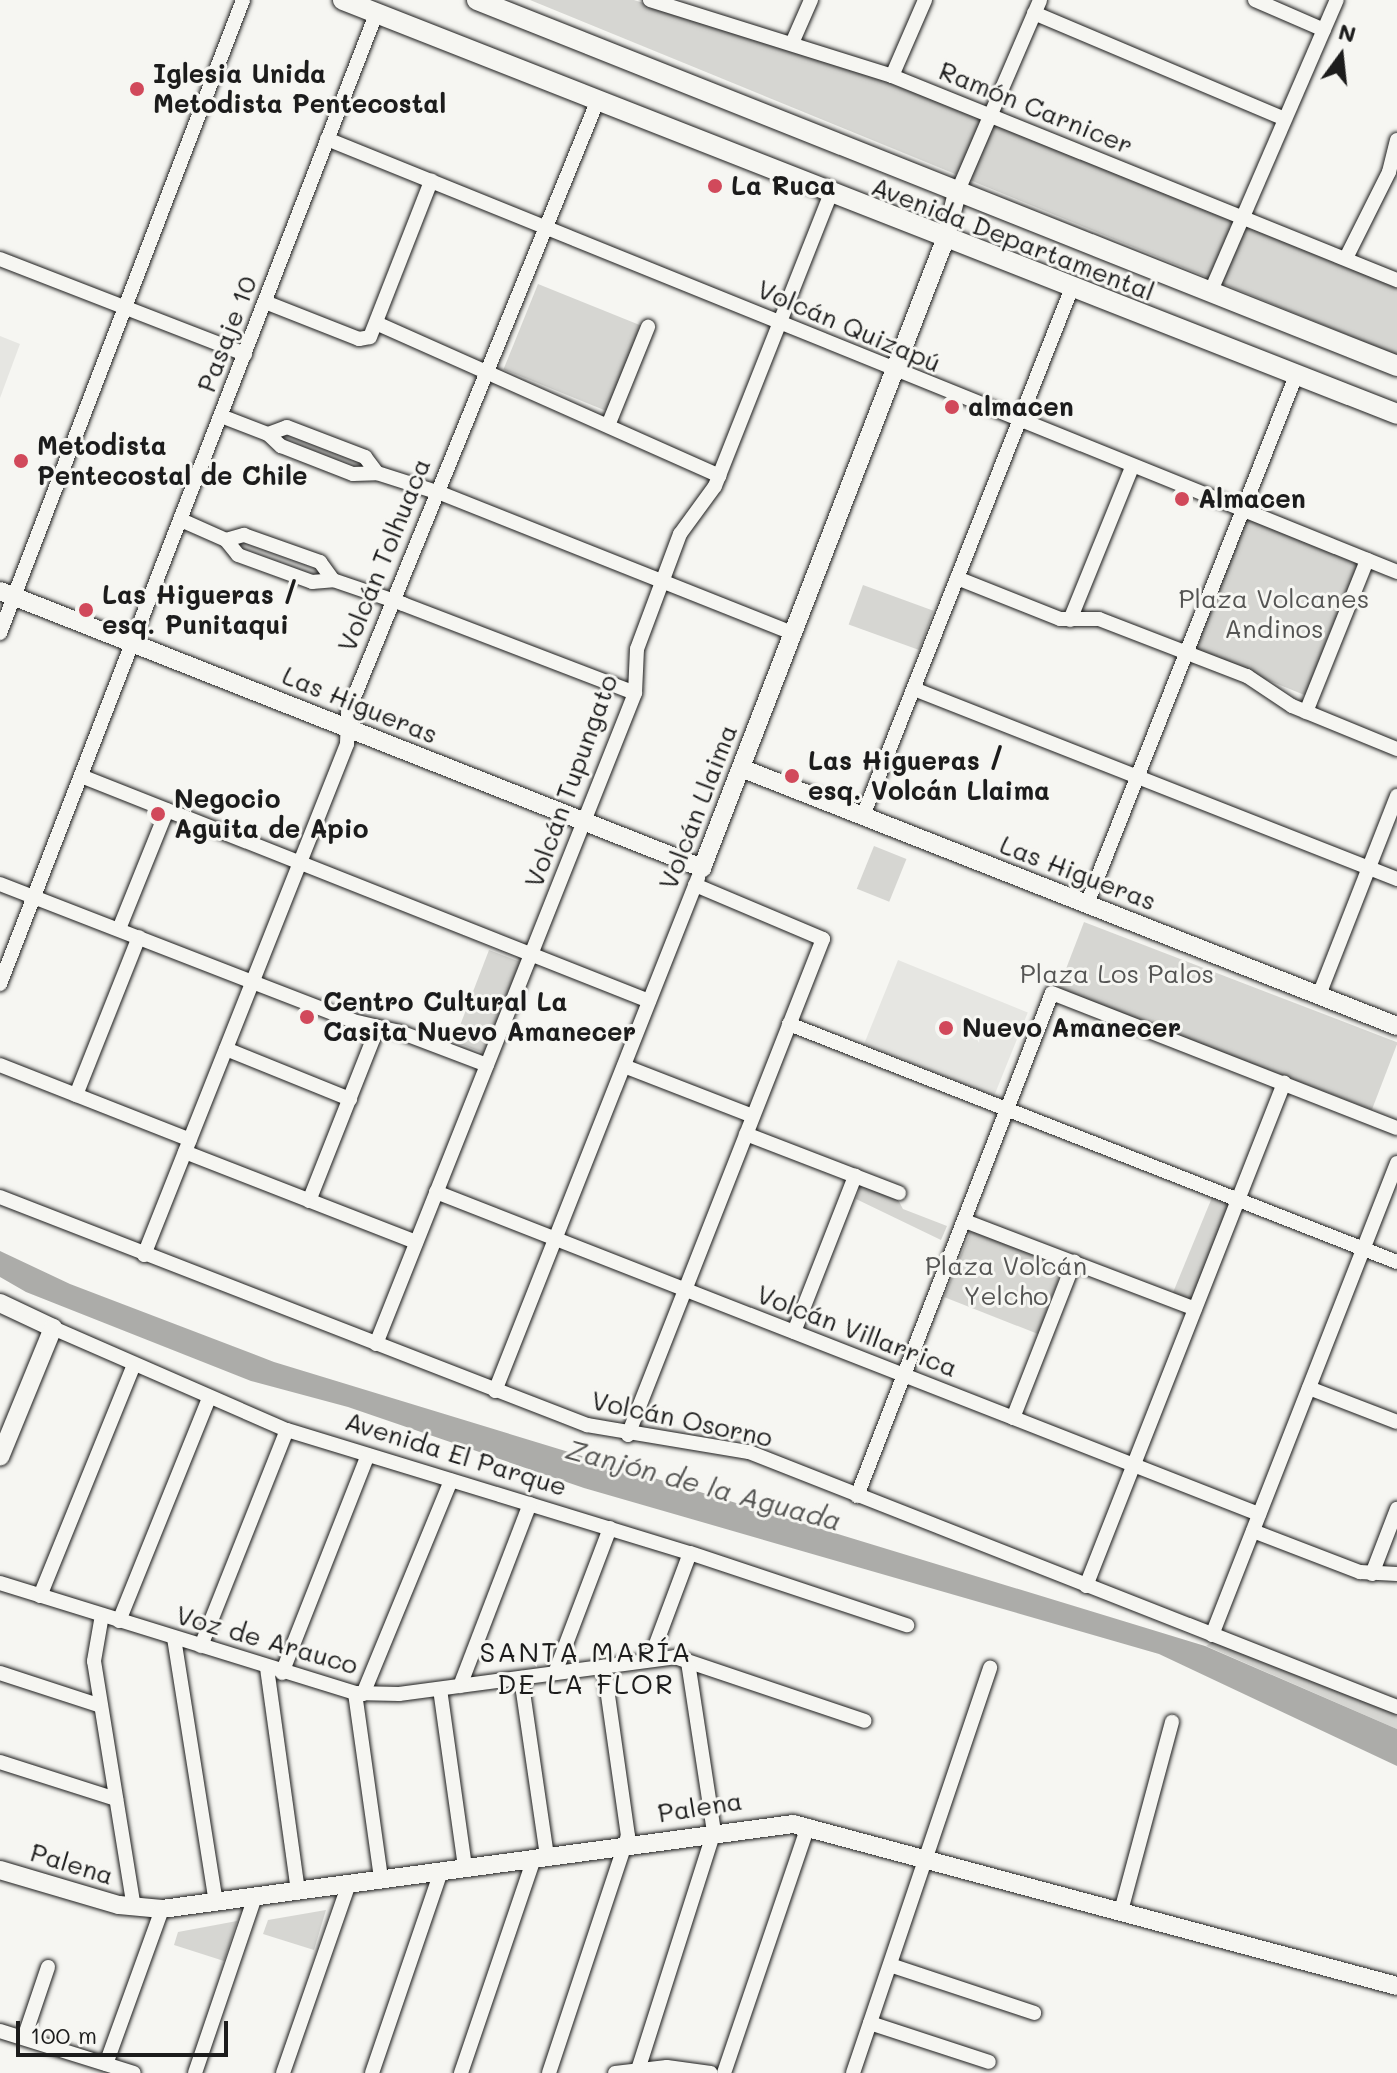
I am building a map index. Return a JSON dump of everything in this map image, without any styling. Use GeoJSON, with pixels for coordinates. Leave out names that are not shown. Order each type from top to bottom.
{"type":"FeatureCollection","features":[{"type":"Feature","properties":{"kind":"main road","name":"Avenida Departamental"},"geometry":{"type":"LineString","coordinates":[[343,0],[1295,378],[1397,414]]}},
{"type":"Feature","properties":{"kind":"main road","name":"Avenida Departamental"},"geometry":{"type":"LineString","coordinates":[[477,0],[1397,366]]}},
{"type":"Feature","properties":{"kind":"street"},"geometry":{"type":"LineString","coordinates":[[0,633],[7,594],[125,309],[243,0]]}},
{"type":"Feature","properties":{"kind":"street","name":"Ramón Carnicer"},"geometry":{"type":"LineString","coordinates":[[650,0],[685,5],[892,76],[1397,280]]}},
{"type":"Feature","properties":{"kind":"street"},"geometry":{"type":"LineString","coordinates":[[793,41],[811,0]]}},
{"type":"Feature","properties":{"kind":"street"},"geometry":{"type":"LineString","coordinates":[[892,76],[925,0]]}},
{"type":"Feature","properties":{"kind":"street"},"geometry":{"type":"LineString","coordinates":[[1255,0],[1324,30]]}},
{"type":"Feature","properties":{"kind":"street"},"geometry":{"type":"LineString","coordinates":[[1210,293],[1337,0]]}},
{"type":"Feature","properties":{"kind":"street"},"geometry":{"type":"LineString","coordinates":[[957,193],[1037,7],[1285,119]]}},
{"type":"Feature","properties":{"kind":"street","name":"Pasaje 10"},"geometry":{"type":"LineString","coordinates":[[0,984],[376,14]]}},
{"type":"Feature","properties":{"kind":"street","name":"Volcán Tolhuaca"},"geometry":{"type":"LineString","coordinates":[[144,1255],[347,744],[348,712],[478,383],[491,370],[597,102]]}},
{"type":"Feature","properties":{"kind":"street","name":"Volcán Quizapú"},"geometry":{"type":"LineString","coordinates":[[327,139],[781,321],[1019,422],[1397,572]]}},
{"type":"Feature","properties":{"kind":"street"},"geometry":{"type":"LineString","coordinates":[[1346,258],[1393,172],[1397,140]]}},
{"type":"Feature","properties":{"kind":"street"},"geometry":{"type":"LineString","coordinates":[[265,302],[366,339],[376,323],[431,181]]}},
{"type":"Feature","properties":{"kind":"street","name":"Volcán Llaima"},"geometry":{"type":"LineString","coordinates":[[495,1391],[895,370],[945,240],[957,193]]}},
{"type":"Feature","properties":{"kind":"street","name":"Volcán Tupungato"},"geometry":{"type":"LineString","coordinates":[[376,1344],[635,693],[637,649],[662,580],[684,525],[719,476],[830,195]]}},
{"type":"Feature","properties":{"kind":"street"},"geometry":{"type":"LineString","coordinates":[[0,259],[245,354]]}},
{"type":"Feature","properties":{"kind":"street"},"geometry":{"type":"LineString","coordinates":[[863,816],[1071,290]]}},
{"type":"Feature","properties":{"kind":"street"},"geometry":{"type":"LineString","coordinates":[[376,323],[491,370],[609,423],[617,433],[719,476]]}},
{"type":"Feature","properties":{"kind":"street"},"geometry":{"type":"LineString","coordinates":[[609,423],[648,327]]}},
{"type":"Feature","properties":{"kind":"street"},"geometry":{"type":"LineString","coordinates":[[1087,904],[1295,378]]}},
{"type":"Feature","properties":{"kind":"street"},"geometry":{"type":"LineString","coordinates":[[221,416],[268,434],[287,427],[365,457],[377,473],[662,580],[793,633]]}},
{"type":"Feature","properties":{"kind":"street"},"geometry":{"type":"LineString","coordinates":[[1070,620],[1132,467]]}},
{"type":"Feature","properties":{"kind":"street"},"geometry":{"type":"LineString","coordinates":[[181,520],[226,540],[238,555],[312,582],[333,580],[635,693]]}},
{"type":"Feature","properties":{"kind":"street"},"geometry":{"type":"LineString","coordinates":[[226,540],[244,535],[320,562],[333,580]]}},
{"type":"Feature","properties":{"kind":"street"},"geometry":{"type":"LineString","coordinates":[[1306,712],[1367,560]]}},
{"type":"Feature","properties":{"kind":"street"},"geometry":{"type":"LineString","coordinates":[[957,578],[1070,620],[1099,619],[1247,676],[1306,712],[1397,749]]}},
{"type":"Feature","properties":{"kind":"street","name":"Las Higueras"},"geometry":{"type":"LineString","coordinates":[[7,594],[584,821],[698,876]]}},
{"type":"Feature","properties":{"kind":"street"},"geometry":{"type":"LineString","coordinates":[[914,689],[1397,879]]}},
{"type":"Feature","properties":{"kind":"street","name":"Las Higueras"},"geometry":{"type":"LineString","coordinates":[[741,768],[1397,1026]]}},
{"type":"Feature","properties":{"kind":"street"},"geometry":{"type":"LineString","coordinates":[[81,776],[649,1001]]}},
{"type":"Feature","properties":{"kind":"street"},"geometry":{"type":"LineString","coordinates":[[1319,995],[1397,796]]}},
{"type":"Feature","properties":{"kind":"street"},"geometry":{"type":"LineString","coordinates":[[119,929],[167,810]]}},
{"type":"Feature","properties":{"kind":"street"},"geometry":{"type":"LineString","coordinates":[[628,1435],[822,936],[698,876]]}},
{"type":"Feature","properties":{"kind":"street"},"geometry":{"type":"LineString","coordinates":[[0,884],[253,982],[487,1065]]}},
{"type":"Feature","properties":{"kind":"street"},"geometry":{"type":"LineString","coordinates":[[76,1095],[139,937]]}},
{"type":"Feature","properties":{"kind":"street"},"geometry":{"type":"LineString","coordinates":[[857,1496],[1052,993],[1397,1128]]}},
{"type":"Feature","properties":{"kind":"street"},"geometry":{"type":"LineString","coordinates":[[789,1024],[1397,1262]]}},
{"type":"Feature","properties":{"kind":"street"},"geometry":{"type":"LineString","coordinates":[[309,1201],[378,1027]]}},
{"type":"Feature","properties":{"kind":"street"},"geometry":{"type":"LineString","coordinates":[[226,1049],[350,1099]]}},
{"type":"Feature","properties":{"kind":"street"},"geometry":{"type":"LineString","coordinates":[[0,1065],[76,1095],[309,1201],[416,1242]]}},
{"type":"Feature","properties":{"kind":"street"},"geometry":{"type":"LineString","coordinates":[[624,1066],[753,1116]]}},
{"type":"Feature","properties":{"kind":"street"},"geometry":{"type":"LineString","coordinates":[[1086,1586],[1284,1083]]}},
{"type":"Feature","properties":{"kind":"street"},"geometry":{"type":"LineString","coordinates":[[746,1134],[899,1193]]}},
{"type":"Feature","properties":{"kind":"street"},"geometry":{"type":"LineString","coordinates":[[1212,1635],[1397,1163]]}},
{"type":"Feature","properties":{"kind":"street"},"geometry":{"type":"LineString","coordinates":[[794,1332],[855,1176]]}},
{"type":"Feature","properties":{"kind":"street","name":"Volcán Villarrica"},"geometry":{"type":"LineString","coordinates":[[436,1192],[1259,1514]]}},
{"type":"Feature","properties":{"kind":"street","name":"Volcán Osorno"},"geometry":{"type":"LineString","coordinates":[[0,1197],[495,1391],[628,1435],[749,1452],[1397,1707]]}},
{"type":"Feature","properties":{"kind":"street"},"geometry":{"type":"LineString","coordinates":[[965,1221],[1195,1309]]}},
{"type":"Feature","properties":{"kind":"street"},"geometry":{"type":"LineString","coordinates":[[1013,1418],[1074,1262]]}},
{"type":"Feature","properties":{"kind":"street","name":"Avenida El Parque"},"geometry":{"type":"LineString","coordinates":[[0,1303],[134,1365],[287,1430],[690,1553],[907,1625]]}},
{"type":"Feature","properties":{"kind":"street"},"geometry":{"type":"LineString","coordinates":[[0,1457],[53,1328]]}},
{"type":"Feature","properties":{"kind":"street"},"geometry":{"type":"LineString","coordinates":[[40,1596],[134,1365]]}},
{"type":"Feature","properties":{"kind":"street"},"geometry":{"type":"LineString","coordinates":[[1309,1388],[1397,1422]]}},
{"type":"Feature","properties":{"kind":"street"},"geometry":{"type":"LineString","coordinates":[[119,1621],[209,1398]]}},
{"type":"Feature","properties":{"kind":"street"},"geometry":{"type":"LineString","coordinates":[[201,1646],[287,1430]]}},
{"type":"Feature","properties":{"kind":"street"},"geometry":{"type":"LineString","coordinates":[[282,1673],[368,1455]]}},
{"type":"Feature","properties":{"kind":"street"},"geometry":{"type":"LineString","coordinates":[[381,1879],[359,1693],[451,1480]]}},
{"type":"Feature","properties":{"kind":"street"},"geometry":{"type":"LineString","coordinates":[[460,1686],[530,1504]]}},
{"type":"Feature","properties":{"kind":"street"},"geometry":{"type":"LineString","coordinates":[[1372,1574],[1397,1509]]}},
{"type":"Feature","properties":{"kind":"street"},"geometry":{"type":"LineString","coordinates":[[555,1673],[610,1528]]}},
{"type":"Feature","properties":{"kind":"street"},"geometry":{"type":"LineString","coordinates":[[1253,1531],[1372,1574],[1397,1574]]}},
{"type":"Feature","properties":{"kind":"street"},"geometry":{"type":"LineString","coordinates":[[650,1660],[690,1553]]}},
{"type":"Feature","properties":{"kind":"street","name":"Voz de Arauco"},"geometry":{"type":"LineString","coordinates":[[0,1583],[282,1673],[359,1693],[440,1689],[675,1657],[865,1721]]}},
{"type":"Feature","properties":{"kind":"street"},"geometry":{"type":"LineString","coordinates":[[102,1615],[94,1649],[134,1908]]}},
{"type":"Feature","properties":{"kind":"street"},"geometry":{"type":"LineString","coordinates":[[174,1638],[216,1902]]}},
{"type":"Feature","properties":{"kind":"street"},"geometry":{"type":"LineString","coordinates":[[638,2071],[714,1832],[688,1662]]}},
{"type":"Feature","properties":{"kind":"street"},"geometry":{"type":"LineString","coordinates":[[549,2073],[626,1845],[604,1667]]}},
{"type":"Feature","properties":{"kind":"street"},"geometry":{"type":"LineString","coordinates":[[267,1668],[298,1891]]}},
{"type":"Feature","properties":{"kind":"street"},"geometry":{"type":"LineString","coordinates":[[853,2073],[990,1668]]}},
{"type":"Feature","properties":{"kind":"street"},"geometry":{"type":"LineString","coordinates":[[0,1673],[101,1706]]}},
{"type":"Feature","properties":{"kind":"street"},"geometry":{"type":"LineString","coordinates":[[461,2073],[540,1857],[521,1678]]}},
{"type":"Feature","properties":{"kind":"street"},"geometry":{"type":"LineString","coordinates":[[440,1689],[465,1867]]}},
{"type":"Feature","properties":{"kind":"street"},"geometry":{"type":"LineString","coordinates":[[1121,1911],[1172,1722]]}},
{"type":"Feature","properties":{"kind":"street"},"geometry":{"type":"LineString","coordinates":[[0,1762],[116,1799]]}},
{"type":"Feature","properties":{"kind":"street","name":"Palena"},"geometry":{"type":"LineString","coordinates":[[0,1870],[134,1908],[162,1909],[778,1823],[808,1826],[1397,1986]]}},
{"type":"Feature","properties":{"kind":"street"},"geometry":{"type":"LineString","coordinates":[[724,2073],[808,1826]]}},
{"type":"Feature","properties":{"kind":"street"},"geometry":{"type":"LineString","coordinates":[[372,2073],[441,1871]]}},
{"type":"Feature","properties":{"kind":"street"},"geometry":{"type":"LineString","coordinates":[[283,2073],[349,1884]]}},
{"type":"Feature","properties":{"kind":"street"},"geometry":{"type":"LineString","coordinates":[[195,2073],[255,1897]]}},
{"type":"Feature","properties":{"kind":"street"},"geometry":{"type":"LineString","coordinates":[[106,2064],[162,1909]]}},
{"type":"Feature","properties":{"kind":"street"},"geometry":{"type":"LineString","coordinates":[[890,1965],[1034,2013]]}},
{"type":"Feature","properties":{"kind":"street"},"geometry":{"type":"LineString","coordinates":[[24,2038],[48,1967]]}},
{"type":"Feature","properties":{"kind":"street"},"geometry":{"type":"LineString","coordinates":[[870,2023],[989,2062]]}},
{"type":"Feature","properties":{"kind":"street"},"geometry":{"type":"LineString","coordinates":[[0,2031],[134,2073]]}},
{"type":"Feature","properties":{"kind":"street"},"geometry":{"type":"LineString","coordinates":[[615,2073],[711,2073]]}},
{"type":"Feature","properties":{"kind":"shaded area"},"geometry":{"type":"Polygon","coordinates":[[[0,336],[20,344],[0,398],[0,336]]]}},
{"type":"Feature","properties":{"kind":"shaded area","name":"Nuevo Amanecer"},"geometry":{"type":"Polygon","coordinates":[[[898,960],[1028,1012],[994,1096],[864,1043],[898,960]]]}},
{"type":"Feature","properties":{"kind":"shaded area"},"geometry":{"type":"Polygon","coordinates":[[[0,1251],[70,1284],[274,1362],[1205,1646],[1397,1729],[1397,1766],[1159,1654],[584,1488],[348,1407],[251,1381],[26,1292],[0,1277],[0,1251]]]}},
{"type":"Feature","properties":{"kind":"green space"},"geometry":{"type":"Polygon","coordinates":[[[530,0],[634,0],[897,84],[1397,284],[1397,355],[530,0]]]}},
{"type":"Feature","properties":{"kind":"green space"},"geometry":{"type":"Polygon","coordinates":[[[538,284],[641,326],[606,411],[504,369],[538,284]]]}},
{"type":"Feature","properties":{"kind":"green space","name":"Plaza Volcanes Andinos"},"geometry":{"type":"Polygon","coordinates":[[[1246,515],[1360,561],[1306,696],[1192,649],[1246,515]]]}},
{"type":"Feature","properties":{"kind":"green space"},"geometry":{"type":"Polygon","coordinates":[[[863,585],[933,611],[919,650],[849,624],[863,585]]]}},
{"type":"Feature","properties":{"kind":"green space"},"geometry":{"type":"Polygon","coordinates":[[[874,846],[906,859],[889,902],[857,889],[874,846]]]}},
{"type":"Feature","properties":{"kind":"green space","name":"Plaza Los Palos"},"geometry":{"type":"Polygon","coordinates":[[[1084,922],[1397,1042],[1372,1110],[1058,989],[1084,922]]]}},
{"type":"Feature","properties":{"kind":"green space"},"geometry":{"type":"Polygon","coordinates":[[[489,950],[520,962],[485,1053],[454,1041],[489,950]]]}},
{"type":"Feature","properties":{"kind":"green space"},"geometry":{"type":"Polygon","coordinates":[[[861,1184],[896,1196],[903,1209],[947,1226],[941,1240],[856,1199],[861,1184]]]}},
{"type":"Feature","properties":{"kind":"green space"},"geometry":{"type":"Polygon","coordinates":[[[1213,1195],[1230,1203],[1194,1298],[1185,1300],[1172,1295],[1213,1195]]]}},
{"type":"Feature","properties":{"kind":"green space","name":"Plaza Volcán Yelcho"},"geometry":{"type":"Polygon","coordinates":[[[980,1229],[1059,1260],[1063,1268],[1038,1334],[944,1297],[970,1233],[980,1229]]]}},
{"type":"Feature","properties":{"kind":"green space"},"geometry":{"type":"Polygon","coordinates":[[[1215,1640],[1397,1713],[1397,1729],[1206,1646],[1215,1640]]]}},
{"type":"Feature","properties":{"kind":"green space"},"geometry":{"type":"Polygon","coordinates":[[[326,1910],[314,1950],[263,1934],[268,1920],[326,1910]]]}},
{"type":"Feature","properties":{"kind":"green space"},"geometry":{"type":"Polygon","coordinates":[[[237,1921],[224,1961],[174,1945],[178,1932],[237,1921]]]}},
{"type":"Feature","properties":{"kind":"place","name":"Iglesia Unida Metodista Pentecostal"},"geometry":{"type":"Point","coordinates":[137,89]}},
{"type":"Feature","properties":{"kind":"place","name":"La Ruca"},"geometry":{"type":"Point","coordinates":[715,186]}},
{"type":"Feature","properties":{"kind":"place","name":"almacen"},"geometry":{"type":"Point","coordinates":[952,407]}},
{"type":"Feature","properties":{"kind":"place","name":"Metodista Pentecostal de Chile"},"geometry":{"type":"Point","coordinates":[21,461]}},
{"type":"Feature","properties":{"kind":"place","name":"Almacen"},"geometry":{"type":"Point","coordinates":[1182,499]}},
{"type":"Feature","properties":{"kind":"place","name":"Las Higueras / esq. Punitaqui"},"geometry":{"type":"Point","coordinates":[86,610]}},
{"type":"Feature","properties":{"kind":"place","name":"Las Higueras / esq. Volcán Llaima"},"geometry":{"type":"Point","coordinates":[792,776]}},
{"type":"Feature","properties":{"kind":"place","name":"Negocio Aguita de Apio"},"geometry":{"type":"Point","coordinates":[158,814]}},
{"type":"Feature","properties":{"kind":"place","name":"Centro Cultural La Casita Nuevo Amanecer"},"geometry":{"type":"Point","coordinates":[307,1017]}},
{"type":"Feature","properties":{"kind":"place","name":"Nuevo Amanecer"},"geometry":{"type":"Point","coordinates":[946,1028]}},
{"type":"Feature","properties":{"kind":"district","name":"SANTA MARÍA DE LA FLOR"},"geometry":{"type":"Point","coordinates":[586,1667]}},
{"type":"Feature","properties":{"kind":"water label","name":"Zanjón de la Aguada"},"geometry":{"type":"Point","coordinates":[704,1484]}}]}
